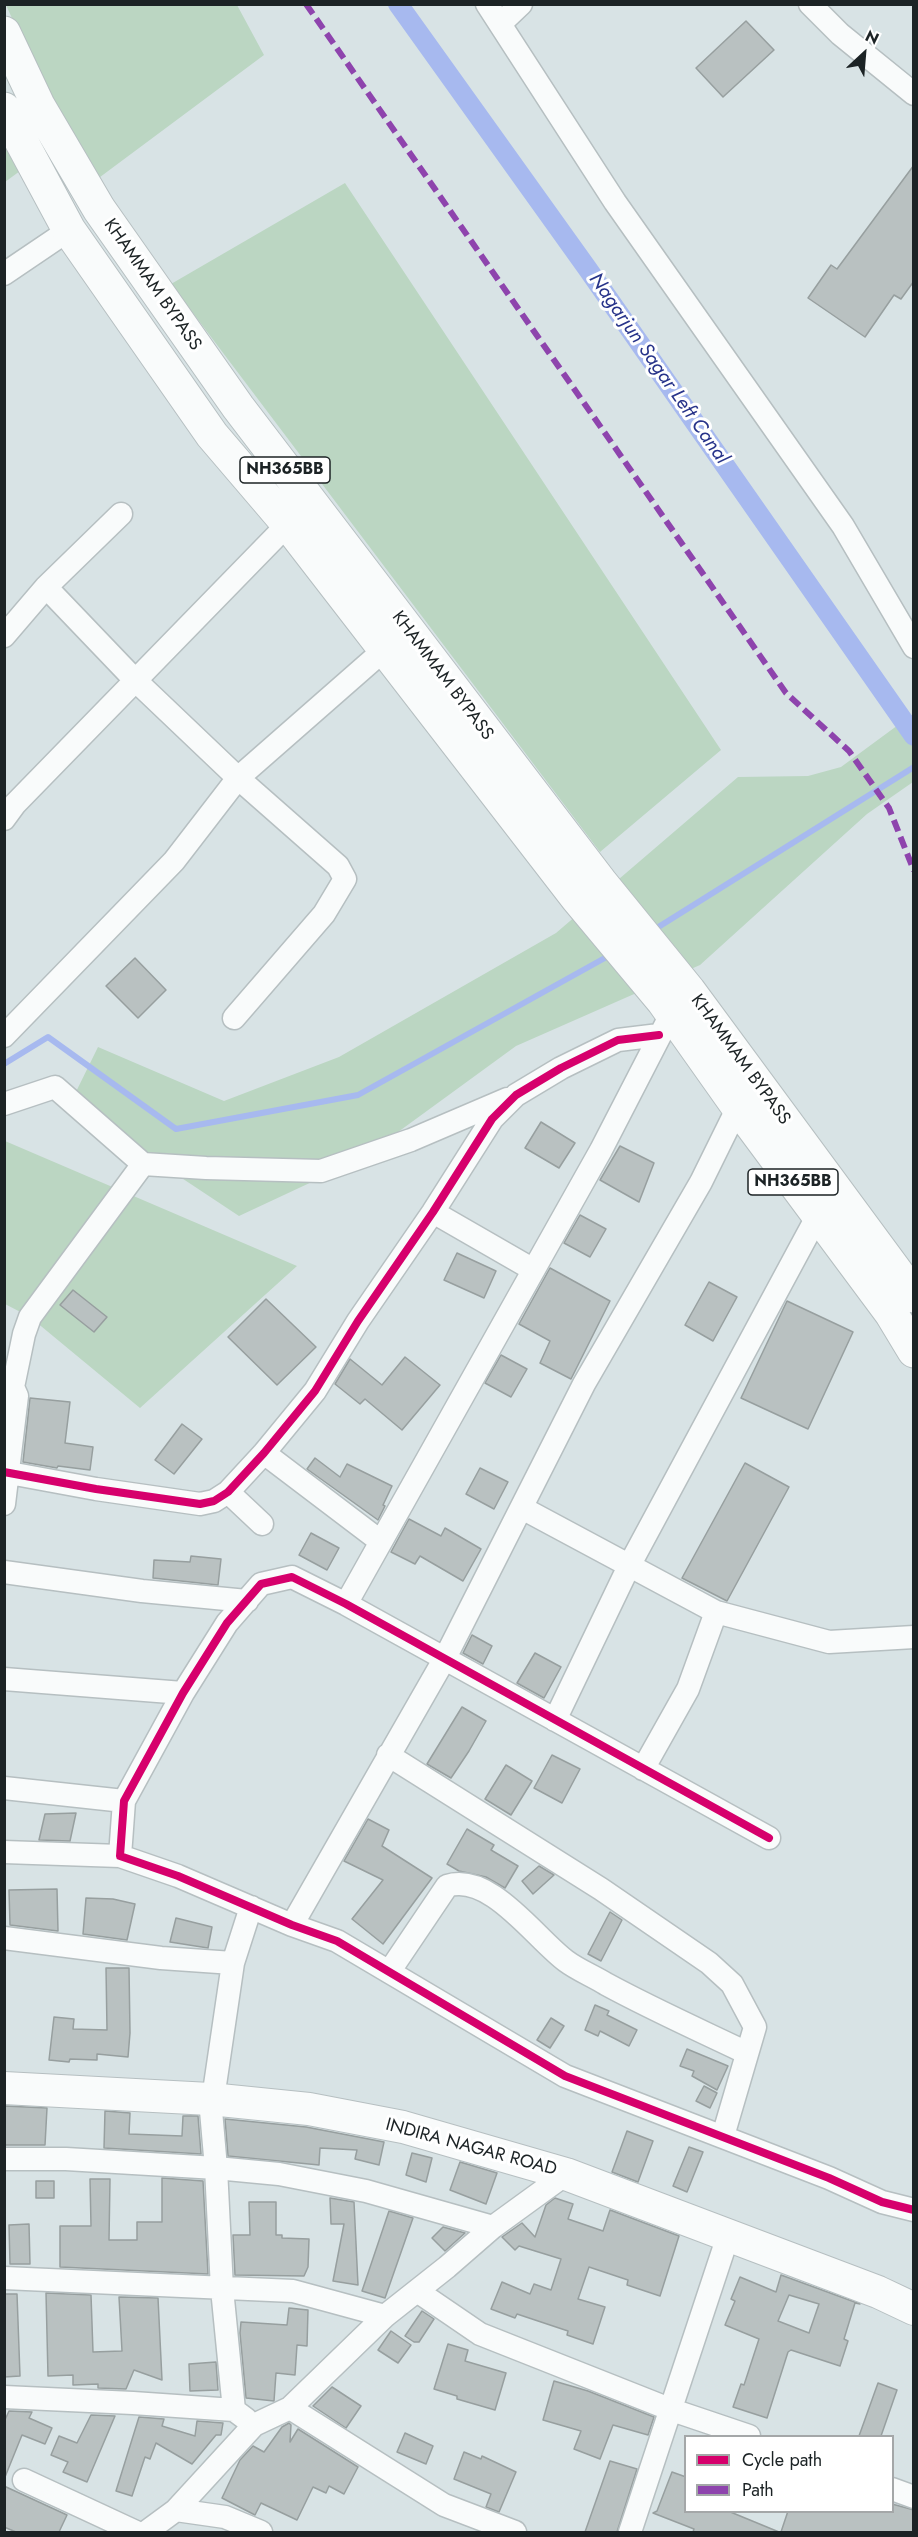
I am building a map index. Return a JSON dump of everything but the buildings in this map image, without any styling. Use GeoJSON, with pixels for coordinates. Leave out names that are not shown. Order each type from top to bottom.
{"type":"FeatureCollection","features":[{"type":"Feature","properties":{"kind":"highway","name":"KHAMMAM BYPASS"},"geometry":{"type":"LineString","coordinates":[[4,33],[38,105],[99,209],[180,325],[590,891],[738,1107],[891,1313],[914,1351]]}},
{"type":"Feature","properties":{"kind":"highway","name":"KHAMMAM BYPASS"},"geometry":{"type":"LineString","coordinates":[[4,109],[69,230],[212,435],[288,524],[384,650],[590,891]]}},
{"type":"Feature","properties":{"kind":"highway","name":"KHAMMAM BYPASS"},"geometry":{"type":"LineString","coordinates":[[669,1007],[752,1079],[834,1185],[914,1296]]}},
{"type":"Feature","properties":{"kind":"street"},"geometry":{"type":"LineString","coordinates":[[487,4],[615,202],[843,526],[914,647]]}},
{"type":"Feature","properties":{"kind":"street"},"geometry":{"type":"LineString","coordinates":[[500,24],[521,4]]}},
{"type":"Feature","properties":{"kind":"street"},"geometry":{"type":"LineString","coordinates":[[810,4],[840,34],[914,94]]}},
{"type":"Feature","properties":{"kind":"street"},"geometry":{"type":"LineString","coordinates":[[4,274],[69,230]]}},
{"type":"Feature","properties":{"kind":"street"},"geometry":{"type":"LineString","coordinates":[[4,636],[46,587],[121,514]]}},
{"type":"Feature","properties":{"kind":"street"},"geometry":{"type":"LineString","coordinates":[[4,819],[15,804],[288,524]]}},
{"type":"Feature","properties":{"kind":"street"},"geometry":{"type":"LineString","coordinates":[[46,587],[135,680],[238,778],[338,866],[345,879],[324,914],[234,1018]]}},
{"type":"Feature","properties":{"kind":"street"},"geometry":{"type":"LineString","coordinates":[[4,1036],[174,861],[238,778],[384,650]]}},
{"type":"Feature","properties":{"kind":"street"},"geometry":{"type":"LineString","coordinates":[[4,1104],[55,1087],[143,1164],[321,1171],[411,1140],[516,1095],[561,1068],[618,1040],[669,1007]]}},
{"type":"Feature","properties":{"kind":"street"},"geometry":{"type":"LineString","coordinates":[[346,1604],[426,1464],[532,1269],[601,1150],[669,1007]]}},
{"type":"Feature","properties":{"kind":"street"},"geometry":{"type":"LineString","coordinates":[[7,1472],[96,1489],[200,1504],[214,1501],[228,1492],[264,1454],[315,1391],[358,1320],[433,1212],[492,1119],[516,1095]]}},
{"type":"Feature","properties":{"kind":"street"},"geometry":{"type":"LineString","coordinates":[[292,1925],[445,1658],[585,1384],[701,1182],[738,1107]]}},
{"type":"Feature","properties":{"kind":"street"},"geometry":{"type":"LineString","coordinates":[[4,1504],[17,1396],[9,1383],[30,1317],[143,1164]]}},
{"type":"Feature","properties":{"kind":"street"},"geometry":{"type":"LineString","coordinates":[[433,1212],[532,1269]]}},
{"type":"Feature","properties":{"kind":"street"},"geometry":{"type":"LineString","coordinates":[[555,1720],[629,1566],[818,1215]]}},
{"type":"Feature","properties":{"kind":"street"},"geometry":{"type":"LineString","coordinates":[[264,1454],[380,1541]]}},
{"type":"Feature","properties":{"kind":"street"},"geometry":{"type":"LineString","coordinates":[[228,1492],[262,1524]]}},
{"type":"Feature","properties":{"kind":"street"},"geometry":{"type":"LineString","coordinates":[[522,1508],[716,1612],[830,1642],[914,1637]]}},
{"type":"Feature","properties":{"kind":"street"},"geometry":{"type":"LineString","coordinates":[[4,1572],[142,1591],[247,1601]]}},
{"type":"Feature","properties":{"kind":"street"},"geometry":{"type":"LineString","coordinates":[[120,1856],[124,1801],[183,1693],[227,1623],[261,1584],[292,1577],[445,1658],[769,1838]]}},
{"type":"Feature","properties":{"kind":"street"},"geometry":{"type":"LineString","coordinates":[[643,1769],[688,1689],[716,1612]]}},
{"type":"Feature","properties":{"kind":"street"},"geometry":{"type":"LineString","coordinates":[[4,1679],[183,1693]]}},
{"type":"Feature","properties":{"kind":"street"},"geometry":{"type":"LineString","coordinates":[[388,1755],[601,1889],[709,1963],[732,1984],[755,2027],[723,2136]]}},
{"type":"Feature","properties":{"kind":"street"},"geometry":{"type":"LineString","coordinates":[[4,1788],[124,1801]]}},
{"type":"Feature","properties":{"kind":"street"},"geometry":{"type":"LineString","coordinates":[[4,1852],[120,1856],[178,1876],[292,1925],[337,1941],[565,2076],[829,2178],[882,2202],[914,2210]]}},
{"type":"Feature","properties":{"kind":"street"},"geometry":{"type":"LineString","coordinates":[[389,1972],[447,1886],[457,1883],[472,1885],[511,1908],[567,1962],[636,2000],[747,2052]]}},
{"type":"Feature","properties":{"kind":"street"},"geometry":{"type":"LineString","coordinates":[[234,2410],[222,2289],[212,2092],[232,1963],[251,1907]]}},
{"type":"Feature","properties":{"kind":"street"},"geometry":{"type":"LineString","coordinates":[[4,1938],[161,1958],[232,1963]]}},
{"type":"Feature","properties":{"kind":"street","name":"INDIRA NAGAR ROAD"},"geometry":{"type":"LineString","coordinates":[[4,2070],[212,2092],[381,2104],[517,2144],[914,2287]]}},
{"type":"Feature","properties":{"kind":"street","name":"INDIRA NAGAR ROAD"},"geometry":{"type":"LineString","coordinates":[[4,2088],[212,2092],[403,2127],[566,2174],[878,2292],[914,2309]]}},
{"type":"Feature","properties":{"kind":"street"},"geometry":{"type":"LineString","coordinates":[[4,2159],[66,2159],[279,2174],[366,2191],[493,2227]]}},
{"type":"Feature","properties":{"kind":"street"},"geometry":{"type":"LineString","coordinates":[[146,2532],[176,2510],[254,2425],[290,2408],[385,2316],[493,2227],[566,2174]]}},
{"type":"Feature","properties":{"kind":"street"},"geometry":{"type":"LineString","coordinates":[[630,2532],[728,2236]]}},
{"type":"Feature","properties":{"kind":"street"},"geometry":{"type":"LineString","coordinates":[[4,2278],[293,2291],[385,2316]]}},
{"type":"Feature","properties":{"kind":"street"},"geometry":{"type":"LineString","coordinates":[[417,2291],[480,2334],[672,2410],[746,2435]]}},
{"type":"Feature","properties":{"kind":"street"},"geometry":{"type":"LineString","coordinates":[[4,2397],[234,2410],[254,2425]]}},
{"type":"Feature","properties":{"kind":"street"},"geometry":{"type":"LineString","coordinates":[[290,2408],[444,2505],[515,2532]]}},
{"type":"Feature","properties":{"kind":"street"},"geometry":{"type":"LineString","coordinates":[[24,2480],[136,2532]]}},
{"type":"Feature","properties":{"kind":"street"},"geometry":{"type":"LineString","coordinates":[[894,2490],[914,2497]]}},
{"type":"Feature","properties":{"kind":"street"},"geometry":{"type":"LineString","coordinates":[[176,2510],[225,2517],[261,2532]]}},
{"type":"Feature","properties":{"kind":"green space"},"geometry":{"type":"Polygon","coordinates":[[[6,5],[237,5],[264,55],[88,186],[6,5]]]}},
{"type":"Feature","properties":{"kind":"green space"},"geometry":{"type":"Polygon","coordinates":[[[4,138],[20,171],[5,182],[4,182],[4,138]]]}},
{"type":"Feature","properties":{"kind":"green space"},"geometry":{"type":"Polygon","coordinates":[[[345,183],[721,750],[600,852],[171,284],[345,183]]]}},
{"type":"Feature","properties":{"kind":"green space"},"geometry":{"type":"Polygon","coordinates":[[[913,714],[913,782],[867,814],[700,965],[516,1046],[361,1159],[239,1216],[70,1104],[98,1047],[224,1101],[339,1057],[556,933],[738,777],[808,776],[841,767],[913,714]]]}},
{"type":"Feature","properties":{"kind":"green space"},"geometry":{"type":"Polygon","coordinates":[[[5,1141],[297,1266],[140,1408],[30,1317],[5,1304],[5,1141]]]}},
{"type":"Feature","properties":{"kind":"waterway","name":"Nagarjun Sagar Left Canal"},"geometry":{"type":"LineString","coordinates":[[398,4],[587,268],[914,736]]}},
{"type":"Feature","properties":{"kind":"waterway"},"geometry":{"type":"LineString","coordinates":[[652,931],[914,767]]}},
{"type":"Feature","properties":{"kind":"waterway"},"geometry":{"type":"LineString","coordinates":[[4,1064],[48,1037],[176,1129],[358,1095],[612,954]]}},
{"type":"Feature","properties":{"kind":"marked path"},"geometry":{"type":"LineString","coordinates":[[306,4],[786,693],[849,751],[889,808],[914,871]]}},
{"type":"Feature","properties":{"kind":"cycle path"},"geometry":{"type":"LineString","coordinates":[[4,1472],[96,1489],[200,1504],[214,1501],[228,1492],[264,1453],[315,1391],[358,1321],[433,1212],[492,1119],[516,1095],[561,1068],[618,1040],[659,1035]]}},
{"type":"Feature","properties":{"kind":"cycle path"},"geometry":{"type":"LineString","coordinates":[[769,1838],[346,1604],[292,1577],[261,1584],[227,1623],[183,1693],[124,1801],[120,1856],[178,1876],[292,1925],[337,1941],[565,2076],[829,2178],[882,2202],[914,2210]]}}]}
